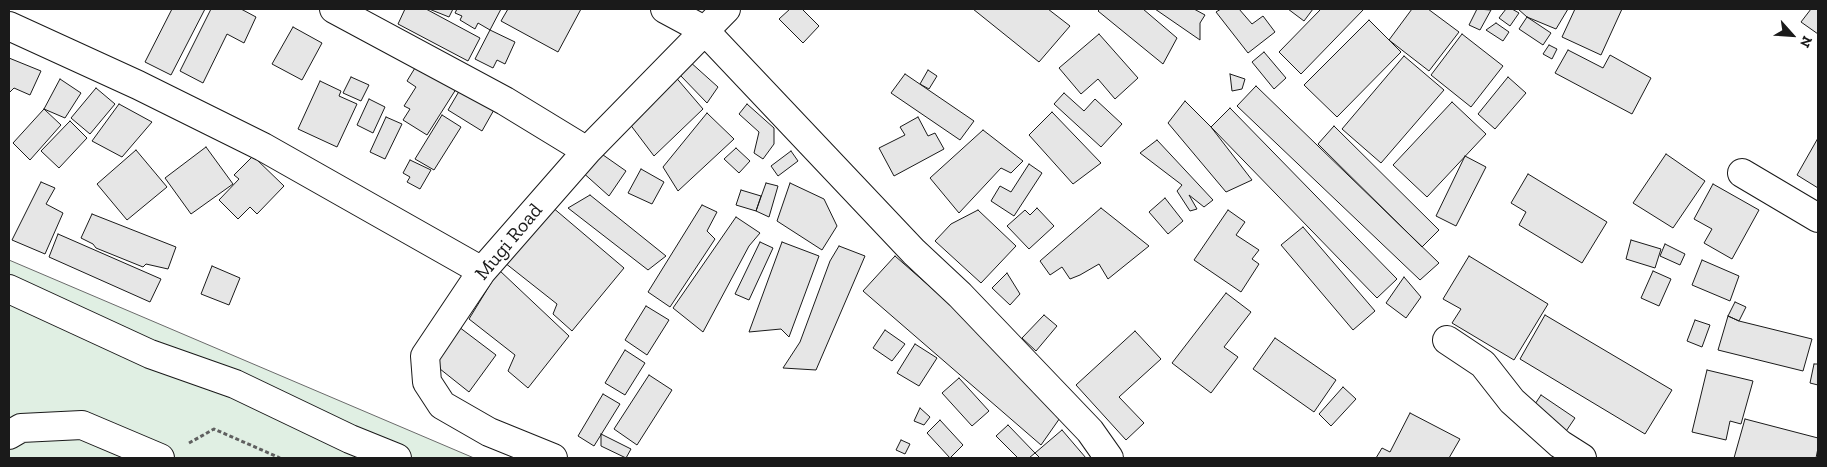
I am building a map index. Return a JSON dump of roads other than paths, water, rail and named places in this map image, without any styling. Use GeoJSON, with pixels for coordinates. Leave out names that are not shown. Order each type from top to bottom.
{"type":"FeatureCollection","features":[{"type":"Feature","properties":{"kind":"street"},"geometry":{"type":"LineString","coordinates":[[334,9],[505,101],[587,151]]}},
{"type":"Feature","properties":{"kind":"street"},"geometry":{"type":"LineString","coordinates":[[665,9],[704,30],[914,252],[960,295],[1090,431],[1109,458]]}},
{"type":"Feature","properties":{"kind":"street","name":"Mugi Road"},"geometry":{"type":"LineString","coordinates":[[553,458],[488,432],[442,405],[427,382],[425,356],[482,270],[587,151],[726,9]]}},
{"type":"Feature","properties":{"kind":"street"},"geometry":{"type":"LineString","coordinates":[[9,26],[138,85],[263,147],[482,270]]}},
{"type":"Feature","properties":{"kind":"street"},"geometry":{"type":"LineString","coordinates":[[1742,173],[1818,218]]}},
{"type":"Feature","properties":{"kind":"street"},"geometry":{"type":"LineString","coordinates":[[9,289],[150,354],[235,384],[350,439],[397,458]]}},
{"type":"Feature","properties":{"kind":"street"},"geometry":{"type":"LineString","coordinates":[[1447,340],[1483,364],[1512,401],[1560,444],[1582,458]]}},
{"type":"Feature","properties":{"kind":"street"},"geometry":{"type":"LineString","coordinates":[[9,435],[21,428],[82,425],[160,458]]}}]}
